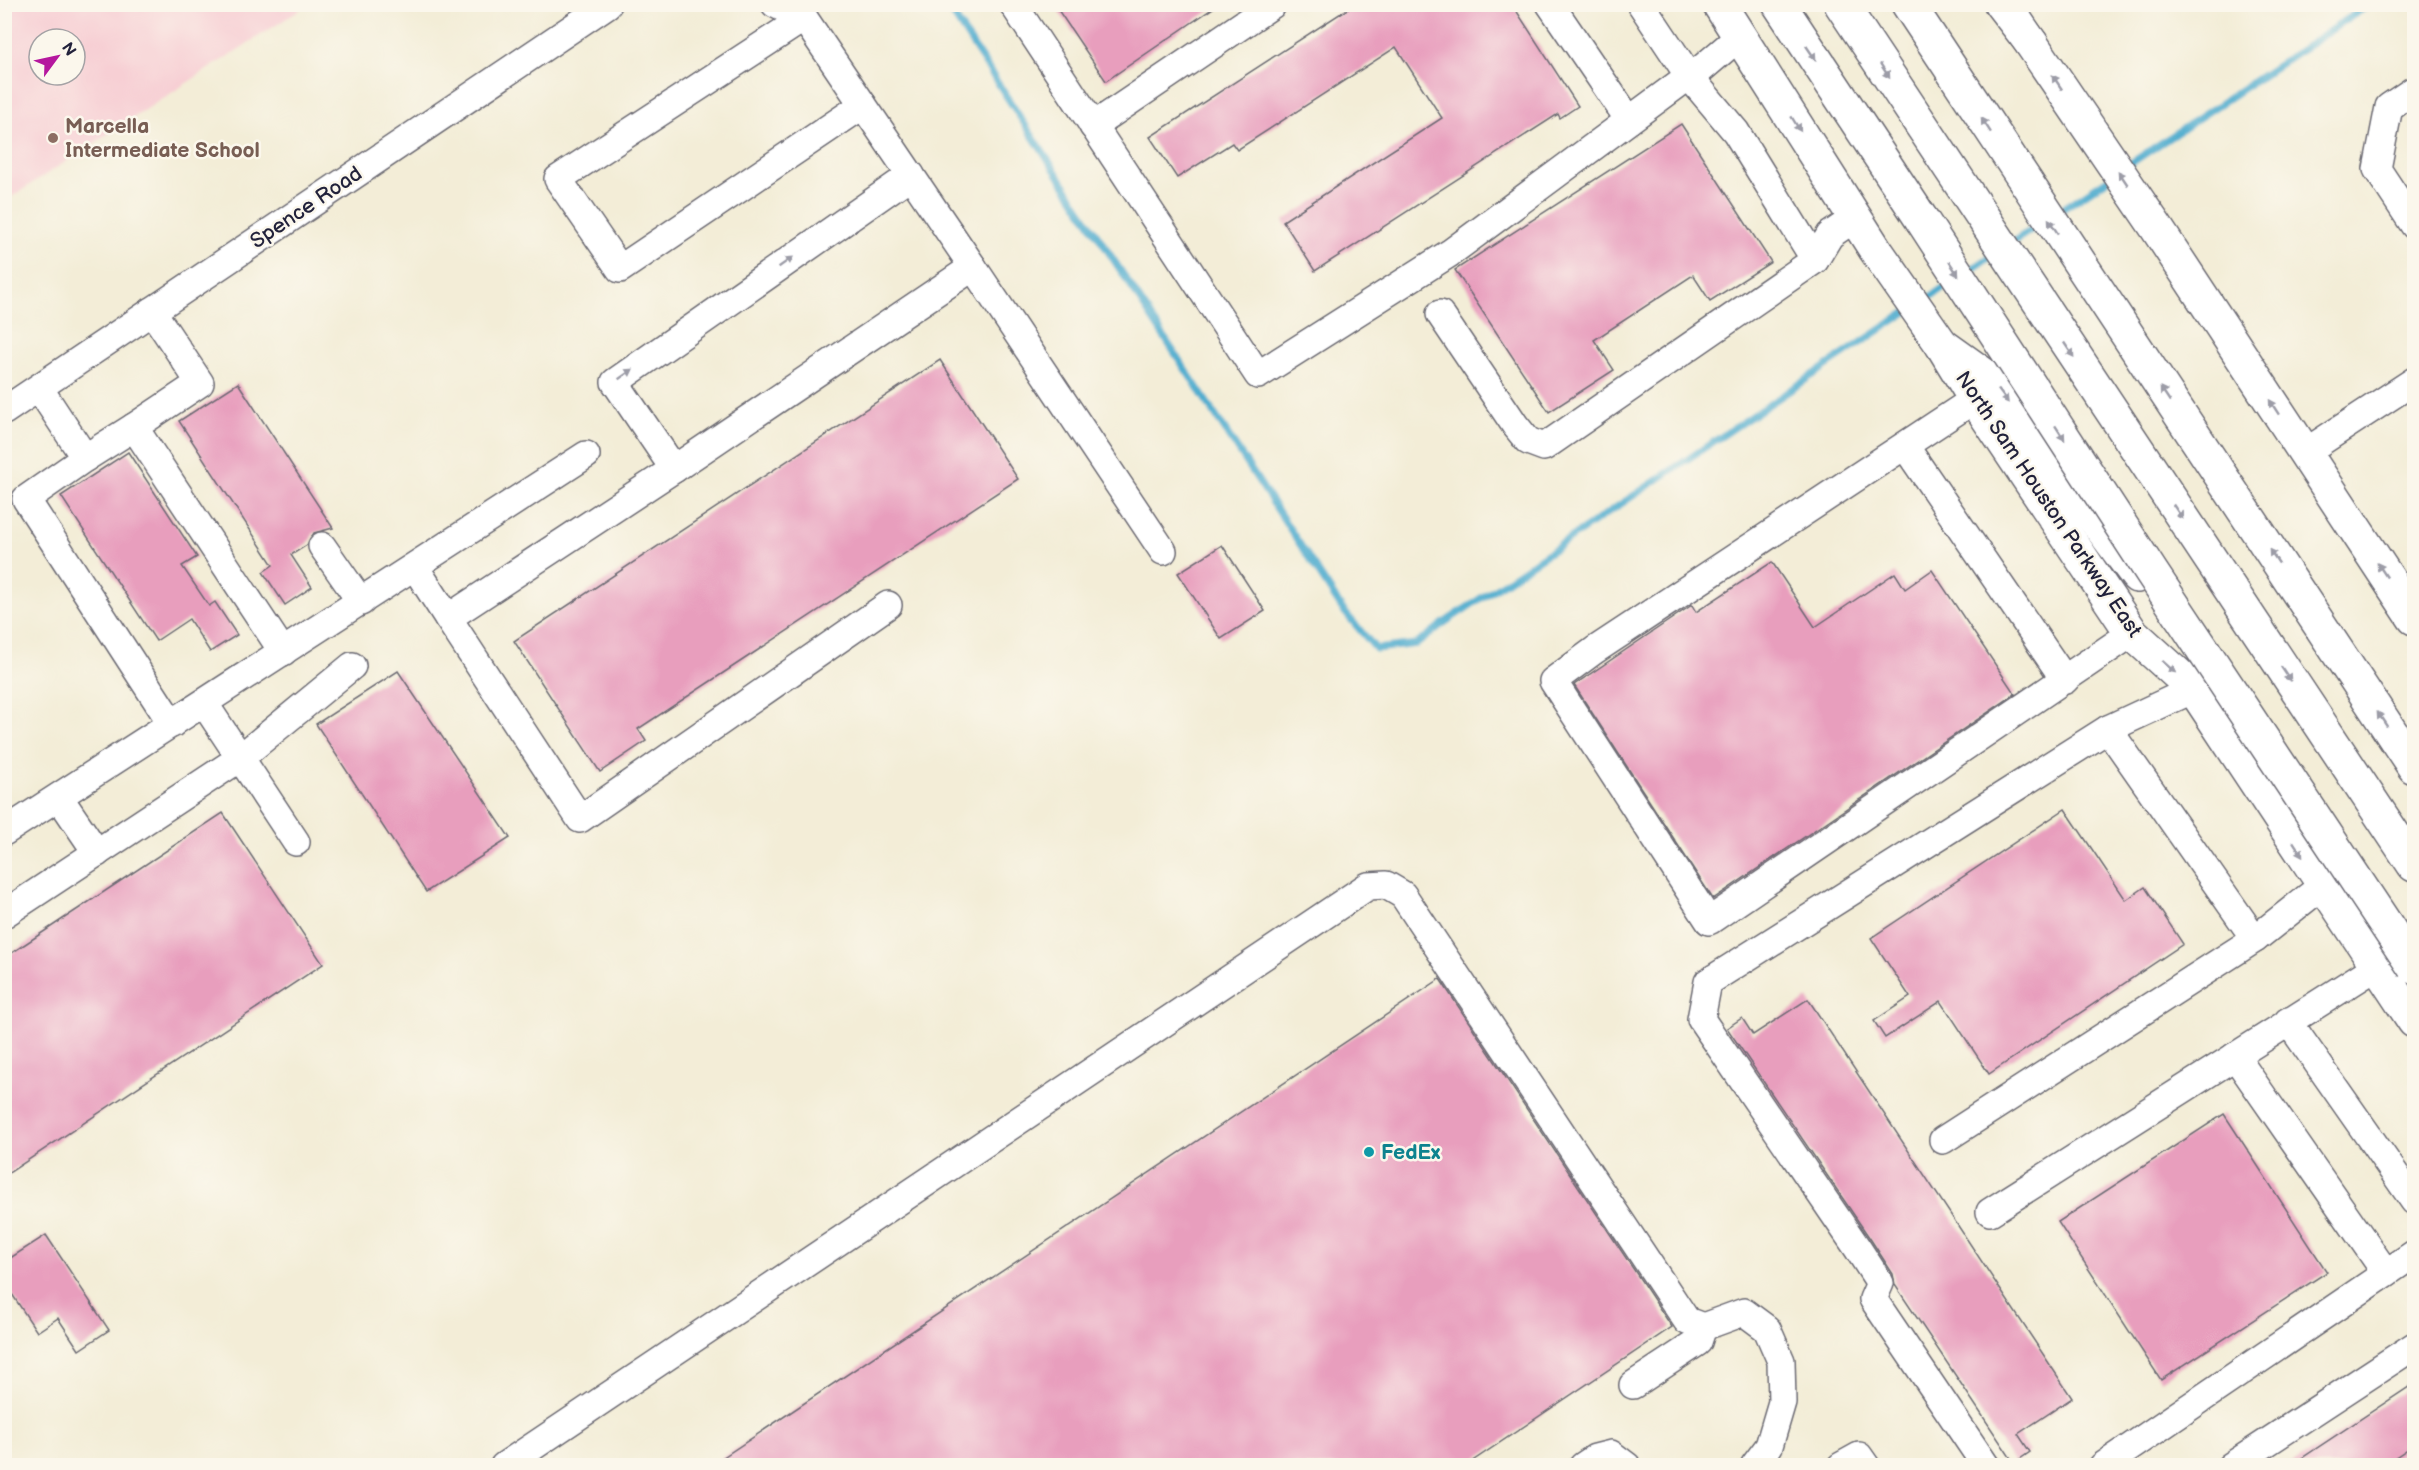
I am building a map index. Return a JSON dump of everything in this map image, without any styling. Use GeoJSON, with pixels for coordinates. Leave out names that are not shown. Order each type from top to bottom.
{"type":"FeatureCollection","features":[{"type":"Feature","properties":{"kind":"main road","name":"North Sam Houston Parkway East"},"geometry":{"type":"LineString","coordinates":[[1719,4],[1855,218],[1942,345],[1975,399],[2132,633],[2194,689],[2322,885],[2379,965],[2415,1021]]}},
{"type":"Feature","properties":{"kind":"main road"},"geometry":{"type":"LineString","coordinates":[[1779,4],[2152,573],[2415,967]]}},
{"type":"Feature","properties":{"kind":"main road"},"geometry":{"type":"LineString","coordinates":[[1841,4],[2036,301],[2415,865]]}},
{"type":"Feature","properties":{"kind":"main road"},"geometry":{"type":"LineString","coordinates":[[1908,4],[2085,274],[2415,767]]}},
{"type":"Feature","properties":{"kind":"main road"},"geometry":{"type":"LineString","coordinates":[[2001,4],[2032,44]]}},
{"type":"Feature","properties":{"kind":"main road"},"geometry":{"type":"LineString","coordinates":[[2005,4],[2156,226],[2415,618]]}},
{"type":"Feature","properties":{"kind":"main road"},"geometry":{"type":"LineString","coordinates":[[1942,345],[1991,380],[2415,945]]}},
{"type":"Feature","properties":{"kind":"street","name":"Spence Road"},"geometry":{"type":"LineString","coordinates":[[4,411],[608,4]]}},
{"type":"Feature","properties":{"kind":"street"},"geometry":{"type":"LineString","coordinates":[[775,4],[804,18],[1163,551]]}},
{"type":"Feature","properties":{"kind":"street"},"geometry":{"type":"LineString","coordinates":[[1013,4],[1258,375],[1450,253],[1689,76],[1699,71],[1740,36]]}},
{"type":"Feature","properties":{"kind":"street"},"geometry":{"type":"LineString","coordinates":[[1093,126],[1273,4]]}},
{"type":"Feature","properties":{"kind":"street"},"geometry":{"type":"LineString","coordinates":[[1550,4],[1629,120]]}},
{"type":"Feature","properties":{"kind":"street"},"geometry":{"type":"LineString","coordinates":[[1641,4],[1689,76],[1736,132],[1815,260]]}},
{"type":"Feature","properties":{"kind":"street"},"geometry":{"type":"LineString","coordinates":[[804,18],[558,179],[620,268],[863,105]]}},
{"type":"Feature","properties":{"kind":"street"},"geometry":{"type":"LineString","coordinates":[[2415,90],[2389,107],[2377,169],[2415,225]]}},
{"type":"Feature","properties":{"kind":"street"},"geometry":{"type":"LineString","coordinates":[[674,469],[615,382],[911,175]]}},
{"type":"Feature","properties":{"kind":"street"},"geometry":{"type":"LineString","coordinates":[[1440,314],[1515,425],[1528,441],[1544,447],[1815,260],[1830,235],[1855,218]]}},
{"type":"Feature","properties":{"kind":"street"},"geometry":{"type":"LineString","coordinates":[[448,618],[973,267]]}},
{"type":"Feature","properties":{"kind":"street"},"geometry":{"type":"LineString","coordinates":[[152,311],[200,383],[85,458],[26,500],[172,724]]}},
{"type":"Feature","properties":{"kind":"street"},"geometry":{"type":"LineString","coordinates":[[2304,453],[2415,381]]}},
{"type":"Feature","properties":{"kind":"street"},"geometry":{"type":"LineString","coordinates":[[39,388],[85,458]]}},
{"type":"Feature","properties":{"kind":"street"},"geometry":{"type":"LineString","coordinates":[[1975,399],[1594,650],[1553,681],[1709,921],[2132,633]]}},
{"type":"Feature","properties":{"kind":"street"},"geometry":{"type":"LineString","coordinates":[[134,427],[283,652]]}},
{"type":"Feature","properties":{"kind":"street"},"geometry":{"type":"LineString","coordinates":[[1905,446],[2065,680]]}},
{"type":"Feature","properties":{"kind":"street"},"geometry":{"type":"LineString","coordinates":[[4,832],[586,455]]}},
{"type":"Feature","properties":{"kind":"street"},"geometry":{"type":"LineString","coordinates":[[322,546],[361,602]]}},
{"type":"Feature","properties":{"kind":"street"},"geometry":{"type":"LineString","coordinates":[[415,567],[580,819],[888,605]]}},
{"type":"Feature","properties":{"kind":"street"},"geometry":{"type":"LineString","coordinates":[[4,914],[240,758],[352,666]]}},
{"type":"Feature","properties":{"kind":"street"},"geometry":{"type":"LineString","coordinates":[[1986,1466],[1873,1299],[1880,1283],[1701,1019],[1708,982],[2108,729],[2194,689]]}},
{"type":"Feature","properties":{"kind":"street"},"geometry":{"type":"LineString","coordinates":[[204,703],[296,842]]}},
{"type":"Feature","properties":{"kind":"street"},"geometry":{"type":"LineString","coordinates":[[2108,729],[2255,939]]}},
{"type":"Feature","properties":{"kind":"street"},"geometry":{"type":"LineString","coordinates":[[59,797],[98,853]]}},
{"type":"Feature","properties":{"kind":"street"},"geometry":{"type":"LineString","coordinates":[[504,1466],[1368,886],[1386,885],[1403,895],[1687,1321],[1703,1328],[1744,1312],[1767,1329],[1781,1361],[1782,1402],[1769,1446],[1754,1466]]}},
{"type":"Feature","properties":{"kind":"street"},"geometry":{"type":"LineString","coordinates":[[1943,1140],[2255,939],[2322,885]]}},
{"type":"Feature","properties":{"kind":"street"},"geometry":{"type":"LineString","coordinates":[[1990,1212],[2379,965]]}},
{"type":"Feature","properties":{"kind":"street"},"geometry":{"type":"LineString","coordinates":[[2288,1021],[2415,1201]]}},
{"type":"Feature","properties":{"kind":"street"},"geometry":{"type":"LineString","coordinates":[[2235,1056],[2386,1274]]}},
{"type":"Feature","properties":{"kind":"street"},"geometry":{"type":"LineString","coordinates":[[2103,1466],[2415,1254]]}},
{"type":"Feature","properties":{"kind":"street"},"geometry":{"type":"LineString","coordinates":[[1633,1385],[1698,1342],[1703,1328]]}},
{"type":"Feature","properties":{"kind":"street"},"geometry":{"type":"LineString","coordinates":[[2231,1466],[2415,1346]]}},
{"type":"Feature","properties":{"kind":"street"},"geometry":{"type":"LineString","coordinates":[[1583,1466],[1595,1458],[1611,1454],[1627,1466]]}},
{"type":"Feature","properties":{"kind":"street"},"geometry":{"type":"LineString","coordinates":[[1841,1466],[1859,1456],[1866,1466]]}},
{"type":"Feature","properties":{"kind":"shaded area","name":"Marcella Intermediate School"},"geometry":{"type":"Polygon","coordinates":[[[5,4],[307,5],[5,201],[5,4]]]}},
{"type":"Feature","properties":{"kind":"building"},"geometry":{"type":"Polygon","coordinates":[[[1054,4],[1219,4],[1106,81],[1054,4]]]}},
{"type":"Feature","properties":{"kind":"building"},"geometry":{"type":"Polygon","coordinates":[[[1355,4],[1512,4],[1578,106],[1560,118],[1558,114],[1315,271],[1283,221],[1442,118],[1396,47],[1237,150],[1232,143],[1177,178],[1150,137],[1355,4]]]}},
{"type":"Feature","properties":{"kind":"building"},"geometry":{"type":"Polygon","coordinates":[[[1681,124],[1771,262],[1710,301],[1693,275],[1594,340],[1614,370],[1549,412],[1455,270],[1681,124]]]}},
{"type":"Feature","properties":{"kind":"building"},"geometry":{"type":"Polygon","coordinates":[[[940,360],[1018,479],[638,729],[646,741],[600,772],[514,641],[940,360]]]}},
{"type":"Feature","properties":{"kind":"building"},"geometry":{"type":"Polygon","coordinates":[[[238,383],[333,528],[314,533],[307,545],[291,555],[312,587],[285,605],[263,572],[273,565],[179,421],[238,383]]]}},
{"type":"Feature","properties":{"kind":"building"},"geometry":{"type":"Polygon","coordinates":[[[128,452],[197,557],[182,566],[209,606],[215,602],[237,635],[210,652],[189,619],[156,641],[61,496],[128,452]]]}},
{"type":"Feature","properties":{"kind":"building"},"geometry":{"type":"Polygon","coordinates":[[[1222,545],[1265,611],[1221,639],[1178,573],[1222,545]]]}},
{"type":"Feature","properties":{"kind":"building"},"geometry":{"type":"Polygon","coordinates":[[[1772,562],[1815,627],[1895,573],[1905,589],[1932,570],[2015,694],[1713,899],[1574,685],[1692,605],[1696,612],[1772,562]]]}},
{"type":"Feature","properties":{"kind":"building"},"geometry":{"type":"Polygon","coordinates":[[[398,671],[510,838],[426,892],[316,724],[398,671]]]}},
{"type":"Feature","properties":{"kind":"building"},"geometry":{"type":"Polygon","coordinates":[[[2065,809],[2126,900],[2145,887],[2183,944],[1989,1074],[1941,1001],[1885,1038],[1874,1021],[1910,997],[1871,938],[2065,809]]]}},
{"type":"Feature","properties":{"kind":"building"},"geometry":{"type":"Polygon","coordinates":[[[223,813],[323,964],[4,1176],[4,958],[223,813]]]}},
{"type":"Feature","properties":{"kind":"building","name":"FedEx"},"geometry":{"type":"Polygon","coordinates":[[[1440,979],[1672,1327],[1465,1466],[710,1466],[1440,979]]]}},
{"type":"Feature","properties":{"kind":"building"},"geometry":{"type":"Polygon","coordinates":[[[1808,999],[2072,1398],[2018,1434],[2030,1452],[2014,1463],[1895,1285],[1893,1274],[1871,1240],[1727,1028],[1742,1018],[1753,1035],[1808,999]]]}},
{"type":"Feature","properties":{"kind":"building"},"geometry":{"type":"Polygon","coordinates":[[[2224,1114],[2327,1272],[2161,1380],[2058,1222],[2224,1114]]]}},
{"type":"Feature","properties":{"kind":"building"},"geometry":{"type":"Polygon","coordinates":[[[46,1235],[109,1330],[79,1350],[58,1318],[37,1332],[4,1282],[4,1262],[46,1235]]]}},
{"type":"Feature","properties":{"kind":"building"},"geometry":{"type":"Polygon","coordinates":[[[2415,1383],[2415,1444],[2382,1466],[2290,1466],[2415,1383]]]}},
{"type":"Feature","properties":{"kind":"waterway"},"geometry":{"type":"LineString","coordinates":[[946,4],[1343,610],[1376,649],[1417,644],[1444,623],[1908,311]]}},
{"type":"Feature","properties":{"kind":"waterway"},"geometry":{"type":"LineString","coordinates":[[2125,167],[2370,4]]}},
{"type":"Feature","properties":{"kind":"waterway"},"geometry":{"type":"LineString","coordinates":[[2058,212],[2111,177]]}},
{"type":"Feature","properties":{"kind":"waterway"},"geometry":{"type":"LineString","coordinates":[[2010,244],[2043,222]]}},
{"type":"Feature","properties":{"kind":"waterway"},"geometry":{"type":"LineString","coordinates":[[1968,272],[1996,253]]}},
{"type":"Feature","properties":{"kind":"waterway"},"geometry":{"type":"LineString","coordinates":[[1923,302],[1953,281]]}},
{"type":"Feature","properties":{"kind":"place","name":"Marcella Intermediate School"},"geometry":{"type":"Point","coordinates":[53,138]}},
{"type":"Feature","properties":{"kind":"place","name":"FedEx"},"geometry":{"type":"Point","coordinates":[1369,1152]}}]}
